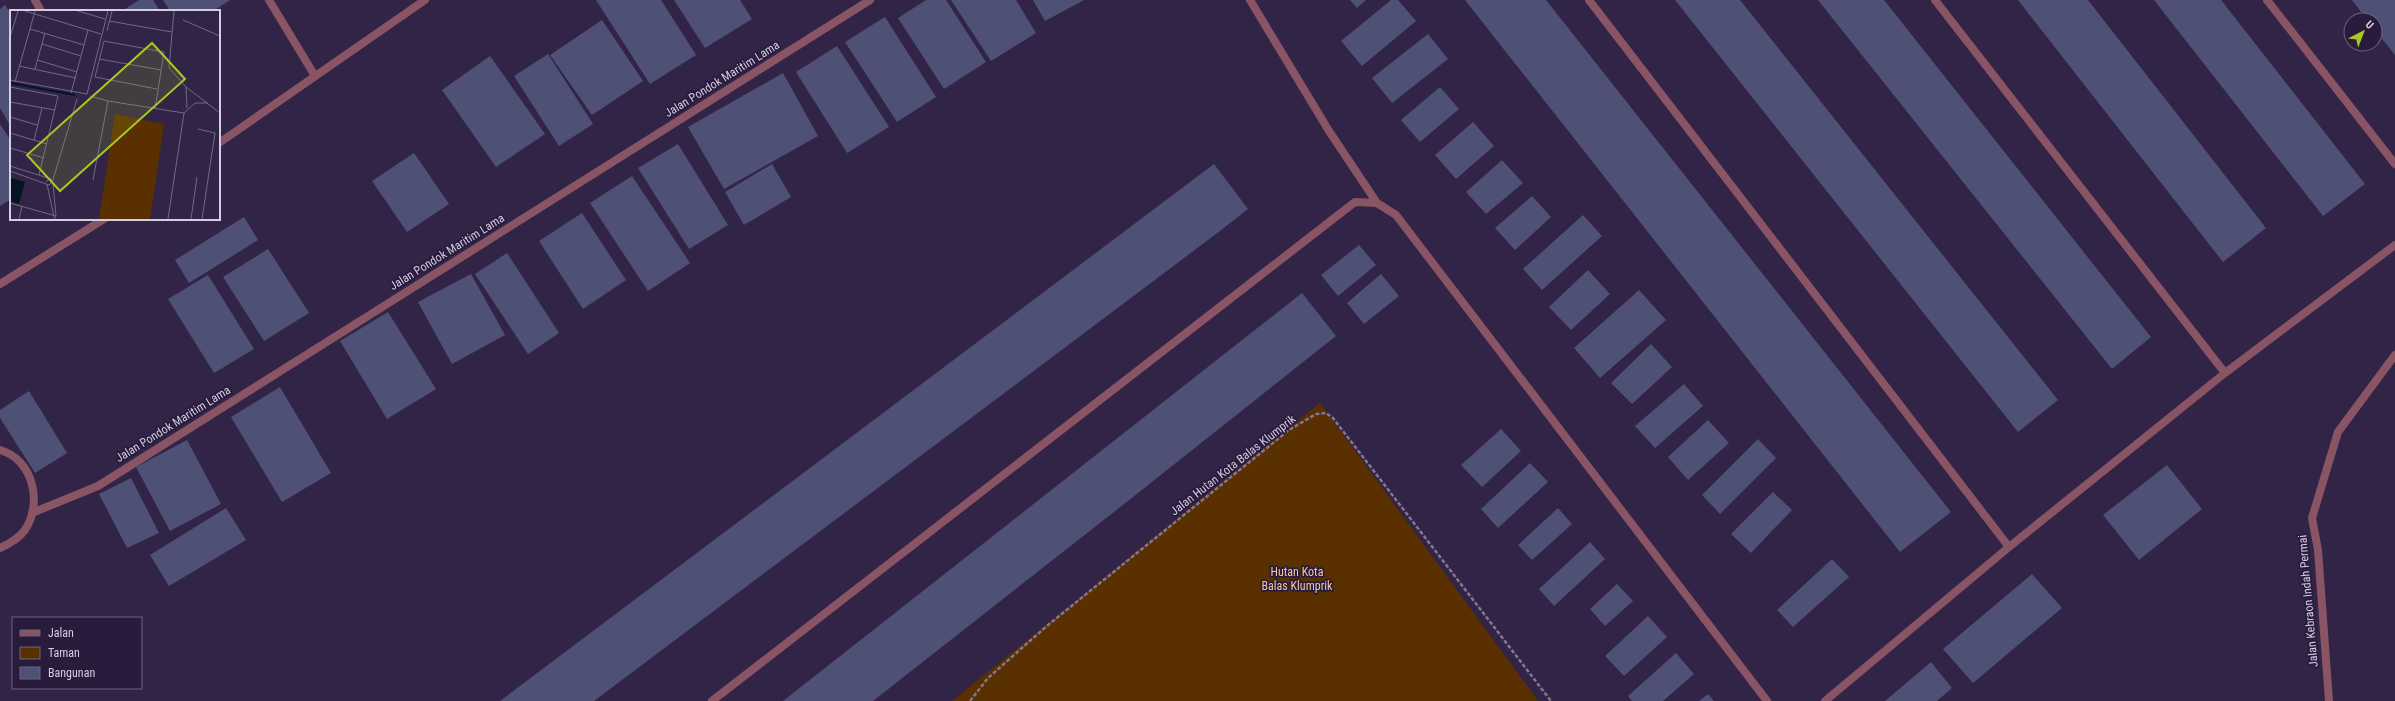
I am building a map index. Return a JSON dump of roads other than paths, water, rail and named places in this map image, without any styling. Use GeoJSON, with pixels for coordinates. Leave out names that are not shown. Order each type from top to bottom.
{"type":"FeatureCollection","features":[{"type":"Feature","properties":{"kind":"street"},"geometry":{"type":"LineString","coordinates":[[35,0],[40,10]]}},
{"type":"Feature","properties":{"kind":"street"},"geometry":{"type":"LineString","coordinates":[[269,0],[315,76]]}},
{"type":"Feature","properties":{"kind":"street"},"geometry":{"type":"LineString","coordinates":[[220,142],[425,0]]}},
{"type":"Feature","properties":{"kind":"street","name":"Jalan Pondok Maritim Lama"},"geometry":{"type":"LineString","coordinates":[[32,513],[98,486],[870,0]]}},
{"type":"Feature","properties":{"kind":"street"},"geometry":{"type":"LineString","coordinates":[[1250,0],[1329,130],[1377,203],[1396,215],[1767,701]]}},
{"type":"Feature","properties":{"kind":"street"},"geometry":{"type":"LineString","coordinates":[[1589,0],[2009,547]]}},
{"type":"Feature","properties":{"kind":"street"},"geometry":{"type":"LineString","coordinates":[[1935,0],[2225,374]]}},
{"type":"Feature","properties":{"kind":"street"},"geometry":{"type":"LineString","coordinates":[[2267,0],[2395,164]]}},
{"type":"Feature","properties":{"kind":"street"},"geometry":{"type":"LineString","coordinates":[[712,701],[1355,202],[1377,203]]}},
{"type":"Feature","properties":{"kind":"street"},"geometry":{"type":"LineString","coordinates":[[0,284],[102,220]]}},
{"type":"Feature","properties":{"kind":"street"},"geometry":{"type":"LineString","coordinates":[[1825,701],[2009,547],[2225,374],[2395,245]]}},
{"type":"Feature","properties":{"kind":"street","name":"Jalan Kebraon Indah Permai"},"geometry":{"type":"LineString","coordinates":[[2329,701],[2318,550],[2312,518],[2338,432],[2395,355]]}},
{"type":"Feature","properties":{"kind":"street"},"geometry":{"type":"LineString","coordinates":[[0,548],[11,543],[24,530],[32,513],[34,495],[30,477],[20,461],[1,448]]}},
{"type":"Feature","properties":{"kind":"park label","name":"Hutan Kota Balas Klumprik"},"geometry":{"type":"Point","coordinates":[1297,579]}}]}
